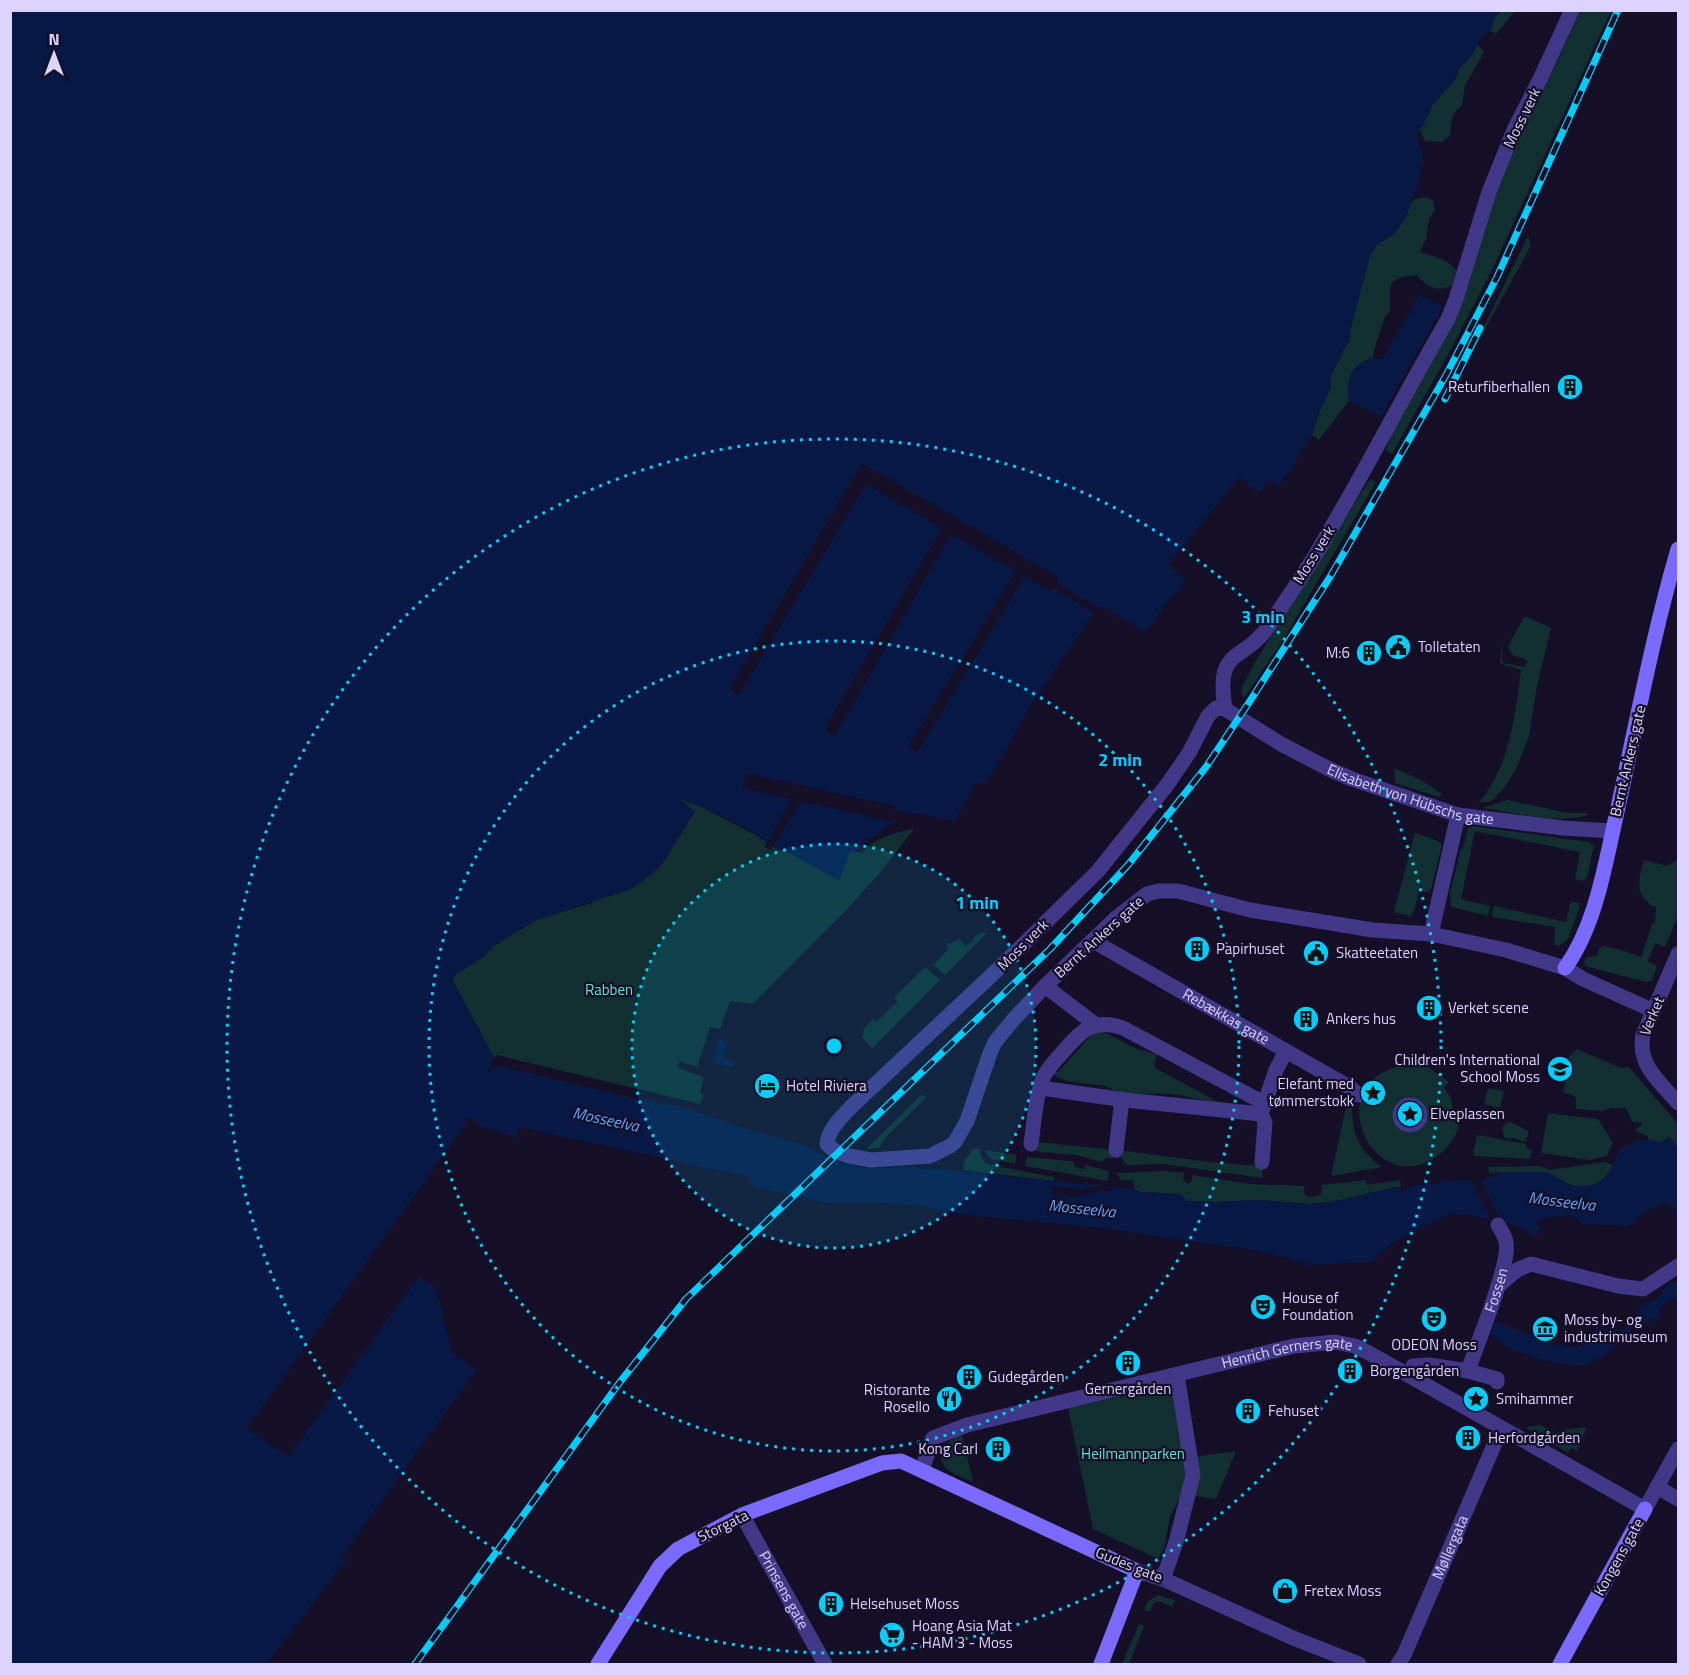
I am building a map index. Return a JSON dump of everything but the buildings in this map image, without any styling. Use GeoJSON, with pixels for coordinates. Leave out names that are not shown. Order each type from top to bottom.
{"type":"FeatureCollection","features":[{"type":"Feature","properties":{"kind":"street","name":"Moss verk"},"geometry":{"type":"LineString","coordinates":[[934,1155],[871,1160],[835,1151],[827,1144],[828,1137],[836,1124],[851,1107],[994,973],[1098,871],[1167,785],[1189,753],[1208,716],[1216,708],[1225,709],[1222,689],[1223,673],[1227,665],[1232,658],[1256,642],[1266,630],[1317,552],[1448,319],[1484,209],[1514,130],[1572,10]]}},
{"type":"Feature","properties":{"kind":"street","name":"Bernt Ankers gate"},"geometry":{"type":"LineString","coordinates":[[1565,968],[1580,943],[1590,918],[1613,831],[1653,649],[1678,549]]}},
{"type":"Feature","properties":{"kind":"street","name":"Elisabeth von Hübschs gate"},"geometry":{"type":"LineString","coordinates":[[1225,709],[1281,744],[1329,769],[1458,815],[1563,828],[1613,831]]}},
{"type":"Feature","properties":{"kind":"street"},"geometry":{"type":"LineString","coordinates":[[1431,934],[1454,841],[1458,815]]}},
{"type":"Feature","properties":{"kind":"street","name":"Bernt Ankers gate"},"geometry":{"type":"LineString","coordinates":[[934,1155],[955,1142],[960,1133],[996,1042],[1045,986],[1116,918],[1147,894],[1159,891],[1178,891],[1250,909],[1373,930],[1431,934],[1506,950],[1565,968],[1583,979],[1654,1011]]}},
{"type":"Feature","properties":{"kind":"street","name":"Rebækkas gate"},"geometry":{"type":"LineString","coordinates":[[1093,941],[1351,1088],[1358,1095]]}},
{"type":"Feature","properties":{"kind":"street","name":"Verket"},"geometry":{"type":"LineString","coordinates":[[1678,954],[1643,1035],[1642,1053],[1645,1064],[1678,1103]]}},
{"type":"Feature","properties":{"kind":"street"},"geometry":{"type":"LineString","coordinates":[[1045,986],[1096,1025]]}},
{"type":"Feature","properties":{"kind":"street"},"geometry":{"type":"LineString","coordinates":[[1031,1144],[1042,1079],[1049,1067],[1079,1033],[1096,1025],[1113,1024],[1123,1028],[1262,1109]]}},
{"type":"Feature","properties":{"kind":"street"},"geometry":{"type":"LineString","coordinates":[[1262,1162],[1265,1122],[1262,1109],[1276,1070],[1286,1052]]}},
{"type":"Feature","properties":{"kind":"street"},"geometry":{"type":"LineString","coordinates":[[1041,1088],[1122,1099],[1262,1109]]}},
{"type":"Feature","properties":{"kind":"street"},"geometry":{"type":"LineString","coordinates":[[1116,1150],[1122,1099]]}},
{"type":"Feature","properties":{"kind":"street","name":"Fossen"},"geometry":{"type":"LineString","coordinates":[[1468,1371],[1498,1286],[1507,1253],[1506,1241],[1498,1225]]}},
{"type":"Feature","properties":{"kind":"street"},"geometry":{"type":"LineString","coordinates":[[1498,1286],[1517,1270],[1532,1264],[1618,1286],[1643,1289],[1678,1266]]}},
{"type":"Feature","properties":{"kind":"street","name":"Henrich Gerners gate"},"geometry":{"type":"LineString","coordinates":[[922,1470],[933,1438],[967,1425],[1294,1346],[1319,1342],[1345,1343],[1408,1373],[1501,1429],[1645,1509]]}},
{"type":"Feature","properties":{"kind":"street"},"geometry":{"type":"LineString","coordinates":[[1413,1366],[1429,1365],[1468,1371],[1497,1379],[1497,1382]]}},
{"type":"Feature","properties":{"kind":"street"},"geometry":{"type":"LineString","coordinates":[[1164,1578],[1193,1475],[1177,1375]]}},
{"type":"Feature","properties":{"kind":"street","name":"Møllergata"},"geometry":{"type":"LineString","coordinates":[[1398,1665],[1501,1429]]}},
{"type":"Feature","properties":{"kind":"street","name":"Kongens gate"},"geometry":{"type":"LineString","coordinates":[[1560,1665],[1678,1449]]}},
{"type":"Feature","properties":{"kind":"street","name":"Gudes gate"},"geometry":{"type":"LineString","coordinates":[[901,1461],[1137,1571],[1164,1578],[1293,1638],[1359,1665]]}},
{"type":"Feature","properties":{"kind":"street","name":"Storgata"},"geometry":{"type":"LineString","coordinates":[[598,1665],[660,1566],[678,1549],[742,1515],[882,1463],[901,1461]]}},
{"type":"Feature","properties":{"kind":"street"},"geometry":{"type":"LineString","coordinates":[[1658,1487],[1678,1499]]}},
{"type":"Feature","properties":{"kind":"street","name":"Prinsens gate"},"geometry":{"type":"LineString","coordinates":[[742,1515],[825,1665]]}},
{"type":"Feature","properties":{"kind":"street"},"geometry":{"type":"LineString","coordinates":[[1101,1665],[1137,1571]]}},
{"type":"Feature","properties":{"kind":"green space"},"geometry":{"type":"Polygon","coordinates":[[[1502,11],[1515,11],[1496,34],[1490,31],[1494,17],[1502,11]]]}},
{"type":"Feature","properties":{"kind":"green space"},"geometry":{"type":"Polygon","coordinates":[[[1580,11],[1611,11],[1493,268],[1392,454],[1386,450],[1390,438],[1468,286],[1489,212],[1507,163],[1580,11]]]}},
{"type":"Feature","properties":{"kind":"green space"},"geometry":{"type":"Polygon","coordinates":[[[1477,44],[1484,52],[1465,86],[1462,105],[1454,113],[1450,136],[1442,142],[1425,141],[1419,129],[1423,126],[1433,104],[1456,78],[1459,69],[1473,54],[1477,44]]]}},
{"type":"Feature","properties":{"kind":"green space"},"geometry":{"type":"Polygon","coordinates":[[[1426,197],[1433,200],[1435,210],[1429,219],[1426,239],[1420,252],[1440,258],[1457,271],[1452,285],[1433,288],[1417,275],[1393,281],[1390,289],[1390,311],[1385,317],[1373,358],[1360,364],[1352,374],[1348,387],[1349,401],[1319,440],[1312,435],[1331,387],[1331,376],[1350,341],[1350,331],[1370,255],[1379,243],[1394,234],[1405,219],[1411,203],[1415,199],[1426,197]]]}},
{"type":"Feature","properties":{"kind":"green space"},"geometry":{"type":"Polygon","coordinates":[[[1528,236],[1531,246],[1463,369],[1528,236]]]}},
{"type":"Feature","properties":{"kind":"green space"},"geometry":{"type":"Polygon","coordinates":[[[1370,479],[1376,482],[1283,640],[1244,698],[1241,693],[1242,687],[1258,657],[1370,479]]]}},
{"type":"Feature","properties":{"kind":"green space"},"geometry":{"type":"Polygon","coordinates":[[[1525,616],[1551,628],[1537,686],[1529,736],[1516,770],[1501,792],[1495,796],[1498,798],[1488,802],[1479,802],[1498,773],[1504,756],[1521,670],[1500,663],[1502,645],[1504,663],[1525,667],[1527,662],[1525,659],[1512,655],[1508,646],[1525,616]]]}},
{"type":"Feature","properties":{"kind":"green space"},"geometry":{"type":"Polygon","coordinates":[[[1394,768],[1421,780],[1441,795],[1439,797],[1395,783],[1394,768]]]}},
{"type":"Feature","properties":{"kind":"green space","name":"Rabben"},"geometry":{"type":"Polygon","coordinates":[[[680,799],[700,806],[763,839],[767,843],[765,847],[770,850],[772,846],[784,850],[839,880],[850,851],[862,853],[879,839],[915,828],[878,875],[847,909],[753,1004],[730,1001],[720,1029],[710,1027],[697,1067],[679,1061],[678,1068],[704,1077],[700,1093],[704,1095],[700,1104],[497,1055],[494,1058],[452,980],[455,975],[485,956],[494,946],[536,920],[591,903],[673,847],[694,812],[680,799]]]}},
{"type":"Feature","properties":{"kind":"green space"},"geometry":{"type":"Polygon","coordinates":[[[1508,800],[1588,815],[1562,819],[1482,808],[1508,800]]]}},
{"type":"Feature","properties":{"kind":"green space"},"geometry":{"type":"Polygon","coordinates":[[[1473,826],[1589,842],[1594,846],[1587,878],[1583,881],[1575,879],[1580,852],[1475,831],[1461,899],[1490,906],[1488,916],[1451,907],[1450,892],[1461,849],[1468,829],[1473,826]]]}},
{"type":"Feature","properties":{"kind":"green space"},"geometry":{"type":"Polygon","coordinates":[[[1415,833],[1442,844],[1431,890],[1419,891],[1414,912],[1410,916],[1394,912],[1415,833]]]}},
{"type":"Feature","properties":{"kind":"green space"},"geometry":{"type":"Polygon","coordinates":[[[1678,859],[1678,916],[1665,947],[1655,943],[1648,961],[1657,966],[1652,981],[1646,982],[1588,967],[1584,963],[1586,957],[1597,956],[1599,949],[1603,946],[1641,957],[1652,924],[1655,923],[1656,908],[1644,899],[1641,893],[1639,881],[1644,860],[1667,866],[1678,859]]]}},
{"type":"Feature","properties":{"kind":"green space"},"geometry":{"type":"Polygon","coordinates":[[[1571,901],[1580,906],[1568,939],[1559,946],[1554,945],[1555,927],[1492,917],[1494,906],[1566,922],[1571,901]]]}},
{"type":"Feature","properties":{"kind":"green space"},"geometry":{"type":"Polygon","coordinates":[[[983,932],[986,934],[945,975],[934,965],[949,948],[946,945],[959,939],[965,946],[974,940],[973,937],[983,932]]]}},
{"type":"Feature","properties":{"kind":"green space"},"geometry":{"type":"Polygon","coordinates":[[[925,967],[940,980],[872,1049],[862,1037],[864,1029],[873,1019],[876,1022],[898,1001],[894,997],[925,967]]]}},
{"type":"Feature","properties":{"kind":"green space"},"geometry":{"type":"Polygon","coordinates":[[[1095,1031],[1102,1031],[1137,1049],[1157,1054],[1154,1067],[1218,1102],[1173,1094],[1138,1094],[1115,1091],[1104,1086],[1078,1083],[1054,1075],[1054,1070],[1058,1072],[1095,1031]]]}},
{"type":"Feature","properties":{"kind":"green space"},"geometry":{"type":"Polygon","coordinates":[[[1577,1049],[1621,1068],[1629,1067],[1678,1124],[1678,1148],[1669,1137],[1661,1143],[1648,1140],[1648,1136],[1635,1131],[1643,1123],[1632,1122],[1626,1108],[1611,1108],[1602,1111],[1576,1109],[1576,1099],[1573,1095],[1563,1093],[1569,1056],[1577,1049]]]}},
{"type":"Feature","properties":{"kind":"green space"},"geometry":{"type":"Polygon","coordinates":[[[1414,1064],[1428,1067],[1449,1082],[1444,1087],[1451,1098],[1454,1117],[1460,1118],[1459,1125],[1452,1142],[1433,1159],[1409,1166],[1389,1162],[1372,1148],[1362,1129],[1359,1108],[1366,1088],[1384,1072],[1414,1064]],[[1412,1104],[1402,1108],[1399,1118],[1404,1124],[1412,1125],[1418,1122],[1421,1115],[1418,1108],[1412,1104]]]}},
{"type":"Feature","properties":{"kind":"green space"},"geometry":{"type":"Polygon","coordinates":[[[1488,1088],[1504,1091],[1500,1108],[1484,1104],[1488,1088]]]}},
{"type":"Feature","properties":{"kind":"green space"},"geometry":{"type":"Polygon","coordinates":[[[921,1095],[927,1097],[886,1137],[879,1148],[866,1149],[921,1095]]]}},
{"type":"Feature","properties":{"kind":"green space"},"geometry":{"type":"Polygon","coordinates":[[[1349,1104],[1352,1105],[1353,1124],[1358,1140],[1367,1154],[1382,1167],[1331,1176],[1346,1107],[1349,1104]]]}},
{"type":"Feature","properties":{"kind":"green space"},"geometry":{"type":"Polygon","coordinates":[[[1548,1113],[1598,1119],[1613,1143],[1607,1156],[1590,1160],[1541,1153],[1548,1113]]]}},
{"type":"Feature","properties":{"kind":"green space"},"geometry":{"type":"Polygon","coordinates":[[[1510,1122],[1529,1131],[1526,1141],[1504,1137],[1502,1128],[1510,1122]]]}},
{"type":"Feature","properties":{"kind":"green space"},"geometry":{"type":"Polygon","coordinates":[[[1477,1135],[1526,1144],[1526,1148],[1532,1150],[1530,1159],[1474,1156],[1477,1135]]]}},
{"type":"Feature","properties":{"kind":"green space"},"geometry":{"type":"Polygon","coordinates":[[[1038,1142],[1114,1150],[1119,1159],[1106,1158],[1101,1162],[1076,1155],[1040,1152],[1036,1151],[1038,1142]]]}},
{"type":"Feature","properties":{"kind":"green space"},"geometry":{"type":"Polygon","coordinates":[[[974,1148],[980,1149],[981,1157],[986,1164],[1054,1177],[1054,1181],[963,1170],[964,1161],[974,1148]]]}},
{"type":"Feature","properties":{"kind":"green space"},"geometry":{"type":"Polygon","coordinates":[[[986,1150],[1017,1155],[1015,1164],[991,1159],[986,1150]]]}},
{"type":"Feature","properties":{"kind":"green space"},"geometry":{"type":"Polygon","coordinates":[[[1118,1150],[1209,1162],[1263,1166],[1262,1178],[1163,1164],[1128,1165],[1118,1150]]]}},
{"type":"Feature","properties":{"kind":"green space"},"geometry":{"type":"Polygon","coordinates":[[[1027,1157],[1074,1162],[1074,1167],[1084,1169],[1086,1165],[1109,1171],[1108,1181],[1025,1166],[1027,1157]]]}},
{"type":"Feature","properties":{"kind":"green space"},"geometry":{"type":"Polygon","coordinates":[[[1605,1162],[1613,1165],[1601,1181],[1584,1188],[1570,1185],[1544,1172],[1489,1173],[1488,1167],[1541,1166],[1549,1170],[1605,1162]]]}},
{"type":"Feature","properties":{"kind":"green space"},"geometry":{"type":"Polygon","coordinates":[[[1165,1171],[1184,1173],[1183,1180],[1188,1184],[1193,1175],[1251,1184],[1304,1186],[1305,1195],[1310,1197],[1320,1195],[1321,1185],[1366,1180],[1367,1185],[1400,1180],[1401,1188],[1395,1187],[1332,1202],[1310,1204],[1258,1200],[1187,1201],[1180,1194],[1139,1192],[1134,1189],[1134,1181],[1121,1180],[1116,1173],[1165,1171]]]}},
{"type":"Feature","properties":{"kind":"green space","name":"Heilmannparken"},"geometry":{"type":"Polygon","coordinates":[[[1177,1384],[1190,1476],[1170,1517],[1164,1549],[1158,1559],[1093,1529],[1068,1408],[1177,1384]]]}},
{"type":"Feature","properties":{"kind":"green space"},"geometry":{"type":"Polygon","coordinates":[[[1541,1425],[1556,1433],[1587,1427],[1577,1451],[1571,1448],[1568,1453],[1525,1427],[1541,1425]]]}},
{"type":"Feature","properties":{"kind":"green space"},"geometry":{"type":"Polygon","coordinates":[[[962,1433],[973,1482],[947,1469],[941,1457],[941,1452],[947,1443],[962,1433]]]}},
{"type":"Feature","properties":{"kind":"green space"},"geometry":{"type":"Polygon","coordinates":[[[1236,1451],[1216,1499],[1195,1496],[1194,1457],[1236,1451]]]}},
{"type":"Feature","properties":{"kind":"green space"},"geometry":{"type":"Polygon","coordinates":[[[1158,1595],[1175,1600],[1172,1607],[1159,1601],[1154,1603],[1150,1612],[1144,1610],[1148,1601],[1158,1595]]]}},
{"type":"Feature","properties":{"kind":"green space"},"geometry":{"type":"Polygon","coordinates":[[[1139,1624],[1144,1626],[1129,1664],[1122,1664],[1139,1624]]]}},
{"type":"Feature","properties":{"kind":"water","name":"Mosseelva"},"geometry":{"type":"Polygon","coordinates":[[[11,11],[1502,11],[1494,17],[1492,29],[1480,39],[1473,54],[1459,69],[1453,83],[1433,104],[1423,126],[1419,129],[1417,139],[1423,151],[1424,163],[1405,219],[1394,234],[1379,243],[1370,255],[1350,331],[1350,341],[1334,368],[1331,387],[1312,435],[1294,461],[1295,465],[1277,486],[1270,480],[1259,493],[1239,477],[1168,565],[1186,581],[1165,605],[1146,633],[1099,605],[1033,702],[985,785],[978,781],[954,821],[914,813],[906,814],[859,846],[855,853],[850,851],[839,880],[784,850],[771,846],[733,822],[680,799],[695,812],[658,869],[629,890],[536,920],[494,946],[485,956],[455,975],[453,980],[494,1058],[487,1071],[500,1066],[646,1101],[684,1107],[747,1129],[805,1145],[831,1160],[863,1168],[915,1167],[926,1170],[931,1168],[1100,1186],[1100,1191],[1112,1191],[1114,1187],[1134,1189],[1139,1192],[1180,1194],[1187,1201],[1258,1200],[1310,1204],[1332,1202],[1396,1187],[1400,1191],[1415,1186],[1455,1180],[1493,1178],[1500,1172],[1544,1172],[1574,1186],[1591,1185],[1605,1178],[1620,1150],[1641,1140],[1664,1143],[1670,1137],[1678,1148],[1678,1212],[1664,1203],[1639,1216],[1629,1226],[1583,1224],[1570,1215],[1537,1219],[1537,1224],[1541,1227],[1535,1236],[1521,1227],[1500,1220],[1451,1213],[1394,1242],[1372,1262],[1308,1265],[1259,1251],[1103,1228],[966,1215],[920,1206],[870,1202],[825,1203],[754,1186],[749,1177],[519,1127],[517,1137],[515,1137],[484,1127],[470,1118],[247,1428],[288,1457],[419,1276],[437,1290],[452,1353],[476,1370],[342,1556],[346,1560],[266,1664],[11,1664],[11,11]]]}},
{"type":"Feature","properties":{"kind":"water"},"geometry":{"type":"Polygon","coordinates":[[[1420,294],[1443,306],[1381,417],[1349,401],[1350,376],[1359,365],[1366,361],[1383,359],[1420,294]]]}},
{"type":"Feature","properties":{"kind":"water"},"geometry":{"type":"Polygon","coordinates":[[[719,1039],[728,1042],[723,1059],[735,1063],[733,1068],[712,1062],[719,1039]]]}},
{"type":"Feature","properties":{"kind":"water"},"geometry":{"type":"Polygon","coordinates":[[[1678,1279],[1678,1299],[1671,1299],[1659,1310],[1660,1313],[1655,1320],[1652,1319],[1645,1324],[1638,1322],[1616,1346],[1588,1364],[1560,1364],[1538,1358],[1507,1347],[1491,1335],[1495,1321],[1553,1344],[1576,1348],[1591,1339],[1597,1326],[1610,1331],[1624,1329],[1644,1304],[1656,1300],[1670,1282],[1676,1283],[1678,1279]]]}},
{"type":"Feature","properties":{"kind":"pier"},"geometry":{"type":"Polygon","coordinates":[[[862,463],[1058,577],[1056,582],[1098,608],[1094,613],[1053,587],[1050,591],[1025,576],[917,753],[908,747],[1016,571],[951,534],[835,736],[825,728],[942,528],[866,484],[739,695],[730,688],[862,463]]]}},
{"type":"Feature","properties":{"kind":"pier"},"geometry":{"type":"Polygon","coordinates":[[[746,773],[895,806],[895,810],[919,815],[919,817],[907,817],[901,820],[893,818],[892,822],[801,801],[771,849],[765,846],[792,799],[743,788],[746,773]]]}},
{"type":"Feature","properties":{"kind":"pier"},"geometry":{"type":"Polygon","coordinates":[[[1469,1176],[1479,1176],[1502,1223],[1492,1223],[1469,1176]]]}},
{"type":"Feature","properties":{"kind":"pier"},"geometry":{"type":"Polygon","coordinates":[[[1053,1186],[1080,1189],[1100,1187],[1099,1191],[1073,1197],[1052,1194],[1053,1186]]]}},
{"type":"Feature","properties":{"kind":"railway"},"geometry":{"type":"LineString","coordinates":[[415,1664],[620,1382],[686,1299],[1050,949],[1128,865],[1206,767],[1330,577],[1445,377],[1497,277],[1618,10]]}},
{"type":"Feature","properties":{"kind":"railway"},"geometry":{"type":"LineString","coordinates":[[1445,399],[1480,328]]}},
{"type":"Feature","properties":{"kind":"place","name":"Returfiberhallen"},"geometry":{"type":"Point","coordinates":[1570,387]}},
{"type":"Feature","properties":{"kind":"place","name":"Tolletaten"},"geometry":{"type":"Point","coordinates":[1398,647]}},
{"type":"Feature","properties":{"kind":"place","name":"M:6"},"geometry":{"type":"Point","coordinates":[1369,653]}},
{"type":"Feature","properties":{"kind":"place","name":"Papirhuset"},"geometry":{"type":"Point","coordinates":[1197,949]}},
{"type":"Feature","properties":{"kind":"place","name":"Skatteetaten"},"geometry":{"type":"Point","coordinates":[1316,953]}},
{"type":"Feature","properties":{"kind":"place","name":"Verket scene"},"geometry":{"type":"Point","coordinates":[1429,1008]}},
{"type":"Feature","properties":{"kind":"place","name":"Ankers hus"},"geometry":{"type":"Point","coordinates":[1306,1019]}},
{"type":"Feature","properties":{"kind":"place","name":"Children's International School Moss"},"geometry":{"type":"Point","coordinates":[1560,1069]}},
{"type":"Feature","properties":{"kind":"place","name":"Hotel Riviera"},"geometry":{"type":"Point","coordinates":[767,1086]}},
{"type":"Feature","properties":{"kind":"place","name":"Elefant med tømmerstokk"},"geometry":{"type":"Point","coordinates":[1373,1093]}},
{"type":"Feature","properties":{"kind":"place","name":"Elveplassen"},"geometry":{"type":"Point","coordinates":[1410,1114]}},
{"type":"Feature","properties":{"kind":"place","name":"House of Foundation"},"geometry":{"type":"Point","coordinates":[1263,1307]}},
{"type":"Feature","properties":{"kind":"place","name":"ODEON Moss"},"geometry":{"type":"Point","coordinates":[1434,1319]}},
{"type":"Feature","properties":{"kind":"place","name":"Moss by- og industrimuseum"},"geometry":{"type":"Point","coordinates":[1545,1329]}},
{"type":"Feature","properties":{"kind":"place","name":"Gernergården"},"geometry":{"type":"Point","coordinates":[1128,1363]}},
{"type":"Feature","properties":{"kind":"place","name":"Borgengården"},"geometry":{"type":"Point","coordinates":[1350,1371]}},
{"type":"Feature","properties":{"kind":"place","name":"Gudegården"},"geometry":{"type":"Point","coordinates":[969,1377]}},
{"type":"Feature","properties":{"kind":"place","name":"Ristorante Rosello"},"geometry":{"type":"Point","coordinates":[949,1399]}},
{"type":"Feature","properties":{"kind":"place","name":"Smihammer"},"geometry":{"type":"Point","coordinates":[1476,1399]}},
{"type":"Feature","properties":{"kind":"place","name":"Fehuset"},"geometry":{"type":"Point","coordinates":[1248,1411]}},
{"type":"Feature","properties":{"kind":"place","name":"Herfordgården"},"geometry":{"type":"Point","coordinates":[1468,1438]}},
{"type":"Feature","properties":{"kind":"place","name":"Kong Carl"},"geometry":{"type":"Point","coordinates":[998,1449]}},
{"type":"Feature","properties":{"kind":"place","name":"Fretex Moss"},"geometry":{"type":"Point","coordinates":[1285,1591]}},
{"type":"Feature","properties":{"kind":"place","name":"Helsehuset Moss"},"geometry":{"type":"Point","coordinates":[831,1604]}},
{"type":"Feature","properties":{"kind":"place","name":"Hoang Asia Mat - HAM 3 - Moss"},"geometry":{"type":"Point","coordinates":[892,1635]}}]}
